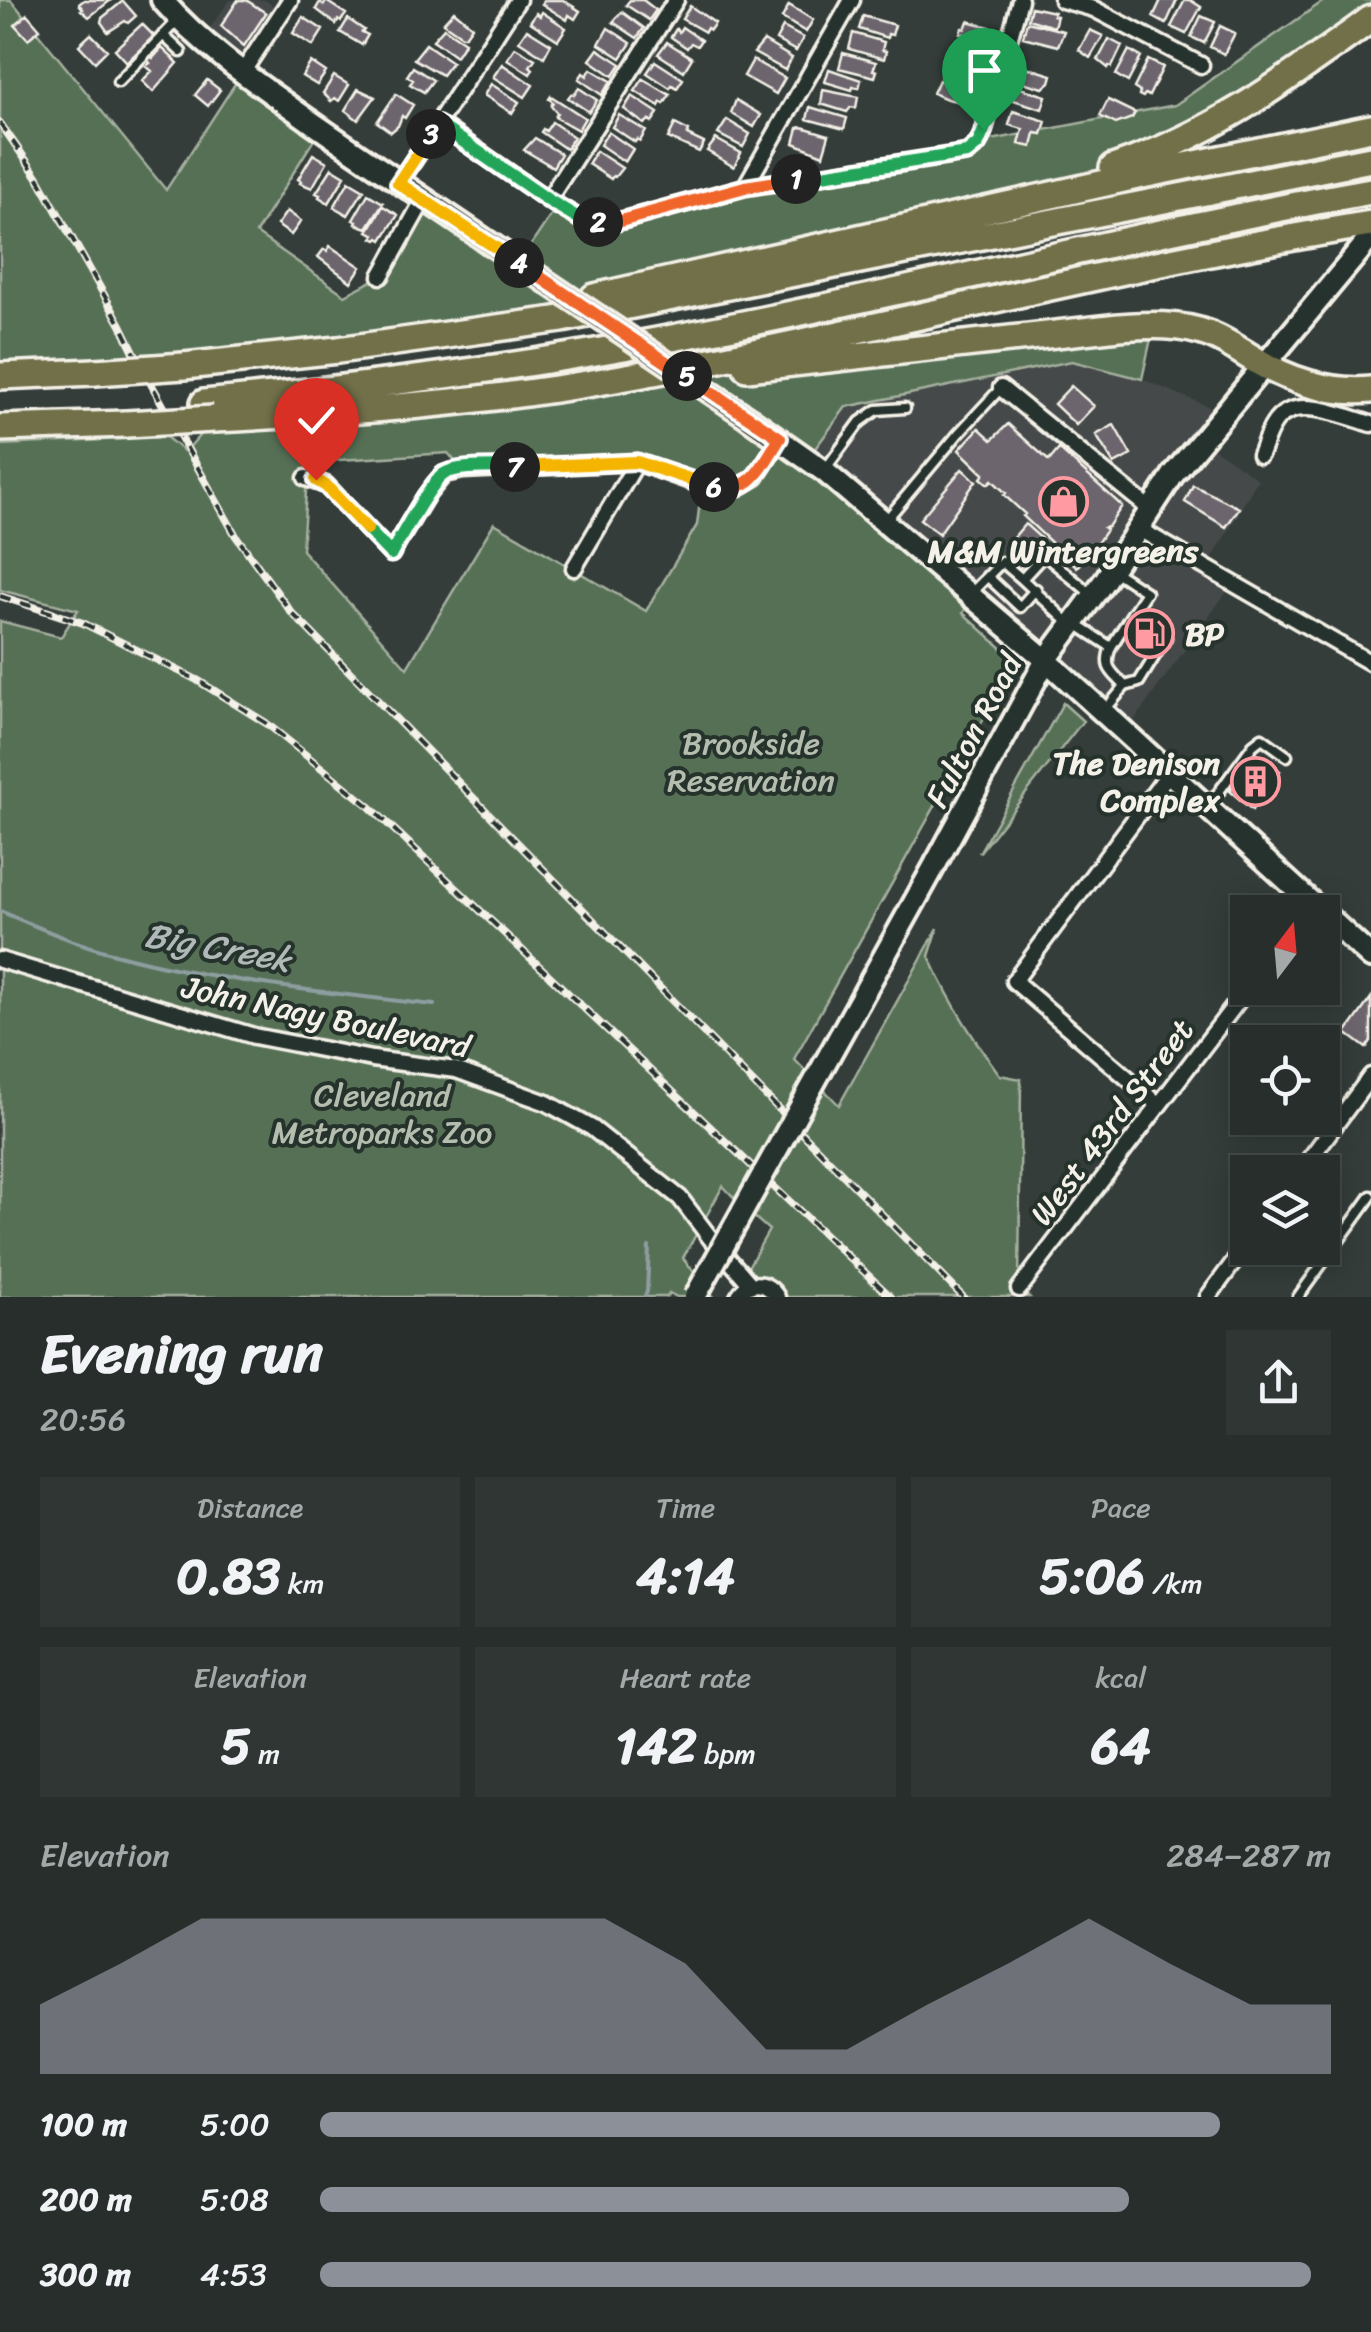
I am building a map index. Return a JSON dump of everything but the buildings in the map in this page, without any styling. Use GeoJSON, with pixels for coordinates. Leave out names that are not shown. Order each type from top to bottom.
{"type":"FeatureCollection","features":[{"type":"Feature","properties":{"kind":"highway"},"geometry":{"type":"LineString","coordinates":[[910,226],[1074,181],[1180,142],[1271,91],[1371,18]]}},
{"type":"Feature","properties":{"kind":"highway"},"geometry":{"type":"LineString","coordinates":[[338,350],[1371,128]]}},
{"type":"Feature","properties":{"kind":"highway"},"geometry":{"type":"LineString","coordinates":[[0,376],[184,366],[544,322],[661,302],[1371,159]]}},
{"type":"Feature","properties":{"kind":"highway"},"geometry":{"type":"LineString","coordinates":[[209,411],[623,347],[1371,191]]}},
{"type":"Feature","properties":{"kind":"highway"},"geometry":{"type":"LineString","coordinates":[[0,428],[209,411],[414,407],[618,379],[1236,248],[1371,224]]}},
{"type":"Feature","properties":{"kind":"highway"},"geometry":{"type":"LineString","coordinates":[[618,379],[1154,325],[1211,334],[1264,366],[1324,388],[1371,390]]}},
{"type":"Feature","properties":{"kind":"highway"},"geometry":{"type":"LineString","coordinates":[[0,415],[123,416]]}},
{"type":"Feature","properties":{"kind":"main road"},"geometry":{"type":"LineString","coordinates":[[162,0],[242,73],[824,470],[1046,660],[1208,808],[1296,895]]}},
{"type":"Feature","properties":{"kind":"main road","name":"Fulton Road"},"geometry":{"type":"LineString","coordinates":[[694,1297],[1046,660],[1112,570],[1181,463],[1371,237]]}},
{"type":"Feature","properties":{"kind":"main road"},"geometry":{"type":"LineString","coordinates":[[1340,932],[1371,956]]}},
{"type":"Feature","properties":{"kind":"street"},"geometry":{"type":"LineString","coordinates":[[242,73],[290,0]]}},
{"type":"Feature","properties":{"kind":"street"},"geometry":{"type":"LineString","coordinates":[[398,183],[518,0]]}},
{"type":"Feature","properties":{"kind":"street"},"geometry":{"type":"LineString","coordinates":[[548,200],[676,0]]}},
{"type":"Feature","properties":{"kind":"street"},"geometry":{"type":"LineString","coordinates":[[745,187],[852,0]]}},
{"type":"Feature","properties":{"kind":"street"},"geometry":{"type":"LineString","coordinates":[[438,124],[580,219],[613,223],[745,187],[967,153],[978,144],[984,130],[1020,0]]}},
{"type":"Feature","properties":{"kind":"street"},"geometry":{"type":"LineString","coordinates":[[1062,0],[1094,9],[1201,65]]}},
{"type":"Feature","properties":{"kind":"street"},"geometry":{"type":"LineString","coordinates":[[381,276],[424,199]]}},
{"type":"Feature","properties":{"kind":"street"},"geometry":{"type":"LineString","coordinates":[[1001,388],[1150,510]]}},
{"type":"Feature","properties":{"kind":"street"},"geometry":{"type":"LineString","coordinates":[[1260,456],[1274,422],[1296,409],[1314,408],[1371,424]]}},
{"type":"Feature","properties":{"kind":"street"},"geometry":{"type":"LineString","coordinates":[[306,478],[326,486],[391,554],[444,474],[637,462],[702,485],[739,488],[756,477],[780,438]]}},
{"type":"Feature","properties":{"kind":"street"},"geometry":{"type":"LineString","coordinates":[[574,568],[637,462]]}},
{"type":"Feature","properties":{"kind":"street"},"geometry":{"type":"LineString","coordinates":[[1139,529],[1371,663]]}},
{"type":"Feature","properties":{"kind":"street"},"geometry":{"type":"LineString","coordinates":[[1159,1105],[1014,981],[1169,773]]}},
{"type":"Feature","properties":{"kind":"street","name":"John Nagy Boulevard"},"geometry":{"type":"LineString","coordinates":[[0,960],[254,1036],[372,1059],[456,1070],[547,1103],[592,1128],[680,1198],[750,1284],[768,1286],[777,1297]]}},
{"type":"Feature","properties":{"kind":"street","name":"West 43rd Street"},"geometry":{"type":"LineString","coordinates":[[1019,1289],[1235,1005]]}},
{"type":"Feature","properties":{"kind":"street"},"geometry":{"type":"LineString","coordinates":[[1313,1155],[1371,1076]]}},
{"type":"Feature","properties":{"kind":"street"},"geometry":{"type":"LineString","coordinates":[[1209,1296],[1232,1265]]}},
{"type":"Feature","properties":{"kind":"street"},"geometry":{"type":"LineString","coordinates":[[738,1297],[750,1284]]}},
{"type":"Feature","properties":{"kind":"lane"},"geometry":{"type":"LineString","coordinates":[[118,82],[179,19]]}},
{"type":"Feature","properties":{"kind":"lane"},"geometry":{"type":"LineString","coordinates":[[163,36],[181,52]]}},
{"type":"Feature","properties":{"kind":"lane"},"geometry":{"type":"LineString","coordinates":[[884,523],[1001,388]]}},
{"type":"Feature","properties":{"kind":"lane"},"geometry":{"type":"LineString","coordinates":[[824,470],[860,422],[877,410],[905,408]]}},
{"type":"Feature","properties":{"kind":"lane"},"geometry":{"type":"LineString","coordinates":[[1022,580],[1044,555],[1094,596]]}},
{"type":"Feature","properties":{"kind":"lane"},"geometry":{"type":"LineString","coordinates":[[968,596],[1002,562],[1032,594],[1111,647]]}},
{"type":"Feature","properties":{"kind":"lane"},"geometry":{"type":"LineString","coordinates":[[1049,575],[1057,566]]}},
{"type":"Feature","properties":{"kind":"lane"},"geometry":{"type":"LineString","coordinates":[[1112,570],[1146,592],[1106,659],[1125,686]]}},
{"type":"Feature","properties":{"kind":"lane"},"geometry":{"type":"LineString","coordinates":[[990,573],[1002,577]]}},
{"type":"Feature","properties":{"kind":"lane"},"geometry":{"type":"LineString","coordinates":[[990,573],[1020,607]]}},
{"type":"Feature","properties":{"kind":"lane"},"geometry":{"type":"LineString","coordinates":[[1016,590],[1032,594]]}},
{"type":"Feature","properties":{"kind":"lane"},"geometry":{"type":"LineString","coordinates":[[1005,626],[1032,594]]}},
{"type":"Feature","properties":{"kind":"lane"},"geometry":{"type":"LineString","coordinates":[[1102,714],[1125,686],[1139,682],[1166,638],[1131,615]]}},
{"type":"Feature","properties":{"kind":"lane"},"geometry":{"type":"LineString","coordinates":[[1208,808],[1262,738],[1287,756]]}},
{"type":"Feature","properties":{"kind":"lane"},"geometry":{"type":"LineString","coordinates":[[1298,1297],[1371,1196]]}},
{"type":"Feature","properties":{"kind":"shaded area"},"geometry":{"type":"Polygon","coordinates":[[[230,0],[265,0],[282,12],[242,73],[202,39],[230,0]]]}},
{"type":"Feature","properties":{"kind":"shaded area"},"geometry":{"type":"Polygon","coordinates":[[[1073,361],[1142,379],[1224,413],[1202,440],[1258,479],[1207,568],[1233,583],[1125,733],[808,458],[846,407],[1073,361]]]}},
{"type":"Feature","properties":{"kind":"green space"},"geometry":{"type":"Polygon","coordinates":[[[0,0],[11,0],[166,190],[242,73],[321,128],[256,233],[345,295],[381,276],[424,199],[519,263],[557,206],[597,222],[745,187],[1175,105],[1325,0],[1371,0],[1371,19],[1132,162],[1074,181],[681,278],[424,333],[0,373],[0,0]]]}},
{"type":"Feature","properties":{"kind":"green space"},"geometry":{"type":"Polygon","coordinates":[[[1154,325],[1142,379],[1072,361],[846,407],[808,458],[972,599],[963,613],[1016,661],[794,1059],[839,1105],[938,928],[929,956],[952,1002],[1000,1075],[1021,1079],[1019,1289],[1029,1297],[731,1297],[769,1230],[723,1186],[683,1258],[714,1297],[677,1297],[669,1293],[667,1297],[0,1297],[0,621],[61,637],[78,610],[0,590],[0,445],[166,437],[185,452],[214,419],[1154,325]],[[448,453],[308,462],[302,550],[407,668],[494,523],[646,611],[697,525],[702,485],[637,462],[463,470],[448,453]]]}},
{"type":"Feature","properties":{"kind":"green space"},"geometry":{"type":"Polygon","coordinates":[[[1063,703],[1083,721],[979,853],[1063,703]]]}},
{"type":"Feature","properties":{"kind":"waterway","name":"Big Creek"},"geometry":{"type":"LineString","coordinates":[[0,911],[86,945],[154,964],[274,986],[434,1005]]}},
{"type":"Feature","properties":{"kind":"waterway","name":"Big Creek"},"geometry":{"type":"LineString","coordinates":[[644,1297],[649,1247]]}},
{"type":"Feature","properties":{"kind":"railway"},"geometry":{"type":"LineString","coordinates":[[0,123],[37,176],[236,536],[291,612],[963,1297]]}},
{"type":"Feature","properties":{"kind":"railway"},"geometry":{"type":"LineString","coordinates":[[0,596],[83,623],[197,680],[266,723],[369,806],[891,1297]]}},
{"type":"Feature","properties":{"kind":"place","name":"M&M Wintergreens"},"geometry":{"type":"Point","coordinates":[1063,501]}},
{"type":"Feature","properties":{"kind":"place","name":"BP"},"geometry":{"type":"Point","coordinates":[1150,634]}},
{"type":"Feature","properties":{"kind":"place","name":"The Denison Complex"},"geometry":{"type":"Point","coordinates":[1255,781]}},
{"type":"Feature","properties":{"kind":"route"},"geometry":{"type":"LineString","coordinates":[[316,480],[391,554],[444,474],[637,462],[702,485],[739,488],[756,477],[780,438],[398,183],[438,124],[580,219],[613,223],[745,187],[967,153],[978,144],[984,130]]}},
{"type":"Feature","properties":{"kind":"park label","name":"Brookside Reservation"},"geometry":{"type":"Point","coordinates":[751,762]}},
{"type":"Feature","properties":{"kind":"park label","name":"Cleveland Metroparks Zoo"},"geometry":{"type":"Point","coordinates":[382,1114]}}]}
